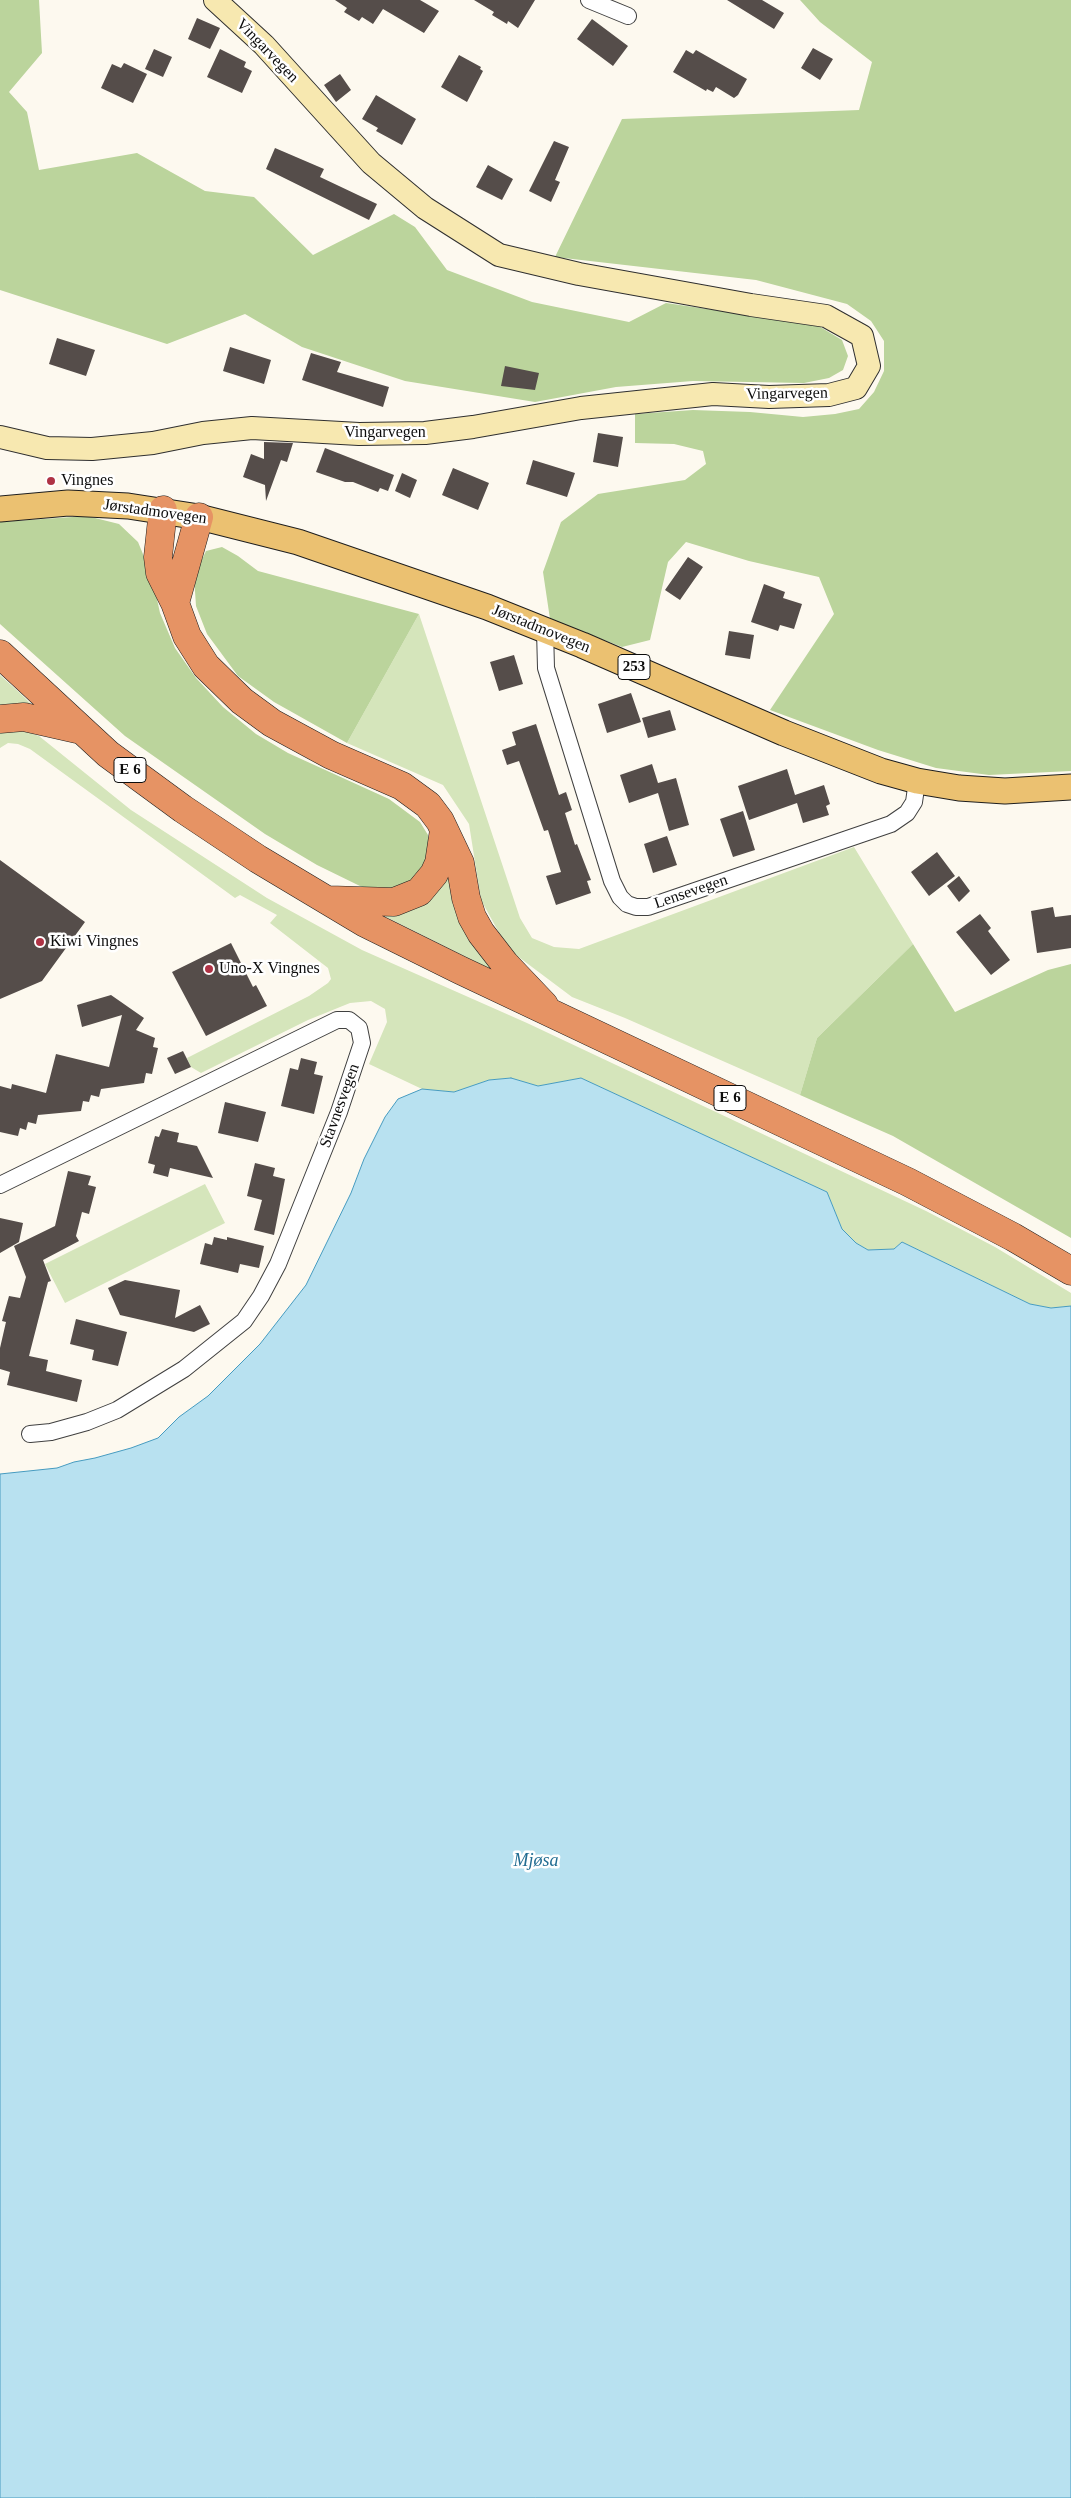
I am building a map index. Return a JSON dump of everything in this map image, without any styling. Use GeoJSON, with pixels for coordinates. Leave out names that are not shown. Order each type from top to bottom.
{"type":"FeatureCollection","features":[{"type":"Feature","properties":{"kind":"highway"},"geometry":{"type":"LineString","coordinates":[[163,510],[158,557],[160,573],[195,650],[216,677],[242,701],[272,723],[311,746],[411,791],[428,805],[444,830],[460,864],[466,898],[472,917],[481,933],[505,964],[552,1013]]}},
{"type":"Feature","properties":{"kind":"highway"},"geometry":{"type":"LineString","coordinates":[[175,603],[199,516]]}},
{"type":"Feature","properties":{"kind":"highway","name":"E 6"},"geometry":{"type":"LineString","coordinates":[[0,654],[108,754],[190,815],[326,900],[409,946],[908,1182],[1068,1269]]}},
{"type":"Feature","properties":{"kind":"highway"},"geometry":{"type":"LineString","coordinates":[[0,719],[24,717],[80,729]]}},
{"type":"Feature","properties":{"kind":"highway"},"geometry":{"type":"LineString","coordinates":[[326,900],[394,902],[419,892],[434,874],[444,830]]}},
{"type":"Feature","properties":{"kind":"main road","name":"Jørstadmovegen"},"geometry":{"type":"LineString","coordinates":[[0,509],[46,504],[93,503],[163,510],[199,516],[307,545],[417,582],[545,630],[841,756],[917,781],[959,788],[1005,791],[1071,788]]}},
{"type":"Feature","properties":{"kind":"street","name":"Vingarvegen"},"geometry":{"type":"LineString","coordinates":[[0,437],[47,448],[92,449],[153,443],[203,433],[252,428],[359,434],[425,433],[473,427],[581,408],[703,395],[769,397],[829,395],[856,388],[869,366],[862,336],[826,316],[751,306],[579,274],[499,255],[425,208],[371,162],[264,45],[215,0]]}},
{"type":"Feature","properties":{"kind":"street"},"geometry":{"type":"LineString","coordinates":[[589,0],[628,16]]}},
{"type":"Feature","properties":{"kind":"street","name":"Lensevegen"},"geometry":{"type":"LineString","coordinates":[[545,630],[546,668],[612,881],[620,897],[627,904],[636,907],[648,907],[891,824],[907,813],[914,802],[917,781]]}},
{"type":"Feature","properties":{"kind":"street","name":"Stavnesvegen"},"geometry":{"type":"LineString","coordinates":[[0,1185],[337,1020],[349,1020],[359,1028],[362,1042],[339,1112],[278,1264],[261,1296],[244,1322],[184,1369],[117,1410],[87,1422],[51,1432],[30,1434]]}},
{"type":"Feature","properties":{"kind":"green space"},"geometry":{"type":"Polygon","coordinates":[[[0,0],[39,0],[42,53],[9,92],[27,112],[39,170],[137,153],[205,191],[254,197],[313,255],[394,214],[415,227],[447,270],[532,302],[629,322],[666,303],[817,325],[842,340],[848,356],[843,370],[829,378],[804,383],[693,381],[616,387],[535,402],[405,381],[302,347],[245,314],[167,344],[0,290],[0,0]]]}},
{"type":"Feature","properties":{"kind":"green space"},"geometry":{"type":"Polygon","coordinates":[[[800,0],[1071,0],[1071,771],[989,775],[936,768],[878,750],[770,710],[834,614],[819,577],[749,561],[686,542],[668,562],[650,640],[622,647],[550,619],[543,572],[561,522],[598,494],[685,480],[706,464],[703,451],[674,444],[635,443],[635,414],[693,410],[750,412],[803,417],[835,414],[859,409],[874,392],[884,371],[884,341],[871,321],[847,304],[756,280],[555,257],[622,119],[859,110],[872,62],[820,22],[800,0]]]}},
{"type":"Feature","properties":{"kind":"green space"},"geometry":{"type":"Polygon","coordinates":[[[87,516],[119,524],[138,542],[152,576],[160,613],[175,648],[196,678],[223,707],[256,734],[288,753],[389,799],[420,822],[428,835],[430,850],[425,875],[390,892],[362,887],[317,865],[265,834],[125,736],[0,624],[0,522],[87,516]]]}},
{"type":"Feature","properties":{"kind":"green space"},"geometry":{"type":"Polygon","coordinates":[[[222,547],[258,571],[419,614],[347,743],[274,702],[238,676],[207,634],[196,606],[194,576],[206,551],[222,547]]]}},
{"type":"Feature","properties":{"kind":"green space"},"geometry":{"type":"Polygon","coordinates":[[[419,614],[520,918],[532,938],[554,947],[579,949],[854,847],[913,944],[817,1038],[800,1095],[625,1018],[572,997],[508,949],[481,900],[469,824],[443,785],[347,743],[419,614]]]}},
{"type":"Feature","properties":{"kind":"green space"},"geometry":{"type":"Polygon","coordinates":[[[0,675],[21,694],[35,708],[0,706],[0,675]]]}},
{"type":"Feature","properties":{"kind":"green space"},"geometry":{"type":"Polygon","coordinates":[[[19,729],[39,736],[131,810],[267,898],[362,950],[527,1023],[926,1211],[995,1247],[1071,1293],[1071,1306],[1051,1308],[1030,1304],[902,1242],[894,1249],[868,1250],[856,1243],[842,1229],[827,1192],[581,1078],[538,1086],[511,1078],[489,1080],[454,1092],[422,1089],[369,1064],[387,1022],[385,1009],[371,1001],[350,1003],[308,1020],[201,1073],[191,1067],[187,1058],[309,996],[331,979],[328,968],[270,923],[277,915],[240,895],[235,898],[30,749],[18,744],[8,743],[0,748],[0,730],[19,729]]]}},
{"type":"Feature","properties":{"kind":"green space"},"geometry":{"type":"Polygon","coordinates":[[[451,866],[496,972],[382,915],[451,866]]]}},
{"type":"Feature","properties":{"kind":"green space"},"geometry":{"type":"Polygon","coordinates":[[[913,944],[955,1012],[1048,970],[1071,964],[1071,1238],[893,1136],[800,1095],[817,1038],[913,944]]]}},
{"type":"Feature","properties":{"kind":"green space"},"geometry":{"type":"Polygon","coordinates":[[[205,1184],[225,1223],[65,1303],[45,1264],[205,1184]]]}},
{"type":"Feature","properties":{"kind":"water","name":"Mjøsa"},"geometry":{"type":"Polygon","coordinates":[[[511,1078],[538,1086],[581,1078],[827,1192],[842,1229],[856,1243],[868,1250],[894,1249],[902,1242],[1030,1304],[1051,1308],[1071,1306],[1071,2498],[0,2498],[0,1474],[57,1468],[131,1448],[158,1438],[179,1417],[208,1396],[260,1344],[306,1285],[351,1193],[364,1159],[385,1117],[398,1099],[422,1089],[454,1092],[489,1080],[511,1078]]]}},
{"type":"Feature","properties":{"kind":"building"},"geometry":{"type":"Polygon","coordinates":[[[335,0],[420,0],[439,11],[424,33],[383,9],[373,24],[362,17],[359,21],[344,12],[347,8],[335,0]]]}},
{"type":"Feature","properties":{"kind":"building"},"geometry":{"type":"Polygon","coordinates":[[[474,0],[535,0],[518,28],[508,21],[507,24],[492,15],[494,12],[474,0]]]}},
{"type":"Feature","properties":{"kind":"building"},"geometry":{"type":"Polygon","coordinates":[[[727,0],[762,0],[784,13],[774,29],[727,0]]]}},
{"type":"Feature","properties":{"kind":"building"},"geometry":{"type":"Polygon","coordinates":[[[197,18],[220,28],[210,49],[188,39],[197,18]]]}},
{"type":"Feature","properties":{"kind":"building"},"geometry":{"type":"Polygon","coordinates":[[[592,19],[628,46],[613,66],[577,39],[592,19]]]}},
{"type":"Feature","properties":{"kind":"building"},"geometry":{"type":"Polygon","coordinates":[[[813,48],[833,59],[820,80],[801,68],[813,48]]]}},
{"type":"Feature","properties":{"kind":"building"},"geometry":{"type":"Polygon","coordinates":[[[154,49],[172,57],[163,77],[145,69],[154,49]]]}},
{"type":"Feature","properties":{"kind":"building"},"geometry":{"type":"Polygon","coordinates":[[[220,49],[246,62],[244,67],[252,71],[242,93],[207,77],[220,49]]]}},
{"type":"Feature","properties":{"kind":"building"},"geometry":{"type":"Polygon","coordinates":[[[686,50],[693,54],[696,50],[747,79],[738,95],[734,98],[716,87],[713,92],[707,89],[706,91],[673,72],[686,50]]]}},
{"type":"Feature","properties":{"kind":"building"},"geometry":{"type":"Polygon","coordinates":[[[459,55],[481,67],[480,69],[483,71],[467,102],[441,87],[459,55]]]}},
{"type":"Feature","properties":{"kind":"building"},"geometry":{"type":"Polygon","coordinates":[[[124,63],[147,74],[133,103],[101,88],[112,64],[121,68],[124,63]]]}},
{"type":"Feature","properties":{"kind":"building"},"geometry":{"type":"Polygon","coordinates":[[[340,74],[351,90],[336,102],[324,85],[340,74]]]}},
{"type":"Feature","properties":{"kind":"building"},"geometry":{"type":"Polygon","coordinates":[[[376,95],[416,119],[402,145],[376,131],[378,128],[362,119],[376,95]]]}},
{"type":"Feature","properties":{"kind":"building"},"geometry":{"type":"Polygon","coordinates":[[[554,141],[569,147],[555,180],[560,182],[551,202],[529,191],[554,141]]]}},
{"type":"Feature","properties":{"kind":"building"},"geometry":{"type":"Polygon","coordinates":[[[275,148],[324,169],[320,177],[377,204],[369,220],[266,169],[275,148]]]}},
{"type":"Feature","properties":{"kind":"building"},"geometry":{"type":"Polygon","coordinates":[[[488,165],[513,179],[502,200],[476,187],[488,165]]]}},
{"type":"Feature","properties":{"kind":"building"},"geometry":{"type":"Polygon","coordinates":[[[57,338],[95,350],[86,376],[49,364],[57,338]]]}},
{"type":"Feature","properties":{"kind":"building"},"geometry":{"type":"Polygon","coordinates":[[[230,347],[271,360],[264,384],[223,371],[230,347]]]}},
{"type":"Feature","properties":{"kind":"building"},"geometry":{"type":"Polygon","coordinates":[[[311,353],[341,362],[337,372],[389,387],[383,407],[302,380],[311,353]]]}},
{"type":"Feature","properties":{"kind":"building"},"geometry":{"type":"Polygon","coordinates":[[[505,366],[539,373],[535,390],[501,386],[505,366]]]}},
{"type":"Feature","properties":{"kind":"building"},"geometry":{"type":"Polygon","coordinates":[[[598,433],[623,437],[618,467],[593,462],[598,433]]]}},
{"type":"Feature","properties":{"kind":"building"},"geometry":{"type":"Polygon","coordinates":[[[264,442],[293,443],[287,462],[281,460],[266,501],[265,485],[243,477],[251,454],[264,459],[264,442]]]}},
{"type":"Feature","properties":{"kind":"building"},"geometry":{"type":"Polygon","coordinates":[[[325,448],[394,475],[388,491],[380,488],[378,492],[353,482],[345,482],[316,472],[325,448]]]}},
{"type":"Feature","properties":{"kind":"building"},"geometry":{"type":"Polygon","coordinates":[[[533,460],[575,473],[567,497],[526,484],[533,460]]]}},
{"type":"Feature","properties":{"kind":"building"},"geometry":{"type":"Polygon","coordinates":[[[453,468],[489,483],[478,510],[442,495],[453,468]]]}},
{"type":"Feature","properties":{"kind":"building"},"geometry":{"type":"Polygon","coordinates":[[[402,473],[417,480],[410,498],[395,491],[402,473]]]}},
{"type":"Feature","properties":{"kind":"building"},"geometry":{"type":"Polygon","coordinates":[[[688,557],[703,567],[680,600],[665,590],[688,557]]]}},
{"type":"Feature","properties":{"kind":"building"},"geometry":{"type":"Polygon","coordinates":[[[764,584],[785,592],[783,598],[802,604],[794,629],[780,625],[778,631],[751,622],[764,584]]]}},
{"type":"Feature","properties":{"kind":"building"},"geometry":{"type":"Polygon","coordinates":[[[729,631],[754,635],[750,659],[725,655],[729,631]]]}},
{"type":"Feature","properties":{"kind":"building"},"geometry":{"type":"Polygon","coordinates":[[[514,655],[523,684],[499,691],[490,662],[514,655]]]}},
{"type":"Feature","properties":{"kind":"building"},"geometry":{"type":"Polygon","coordinates":[[[631,693],[641,722],[607,733],[598,704],[631,693]]]}},
{"type":"Feature","properties":{"kind":"building"},"geometry":{"type":"Polygon","coordinates":[[[670,710],[676,730],[648,738],[642,718],[670,710]]]}},
{"type":"Feature","properties":{"kind":"building"},"geometry":{"type":"Polygon","coordinates":[[[536,724],[559,795],[566,792],[572,810],[565,813],[575,845],[577,844],[591,880],[587,881],[591,893],[556,905],[546,876],[561,872],[548,830],[544,831],[519,761],[507,765],[502,750],[516,745],[512,732],[536,724]]]}},
{"type":"Feature","properties":{"kind":"building"},"geometry":{"type":"Polygon","coordinates":[[[652,764],[658,783],[676,778],[689,825],[669,831],[658,793],[629,803],[620,775],[652,764]]]}},
{"type":"Feature","properties":{"kind":"building"},"geometry":{"type":"Polygon","coordinates":[[[787,769],[795,795],[824,785],[830,804],[826,806],[829,815],[803,823],[797,803],[749,820],[738,786],[787,769]]]}},
{"type":"Feature","properties":{"kind":"building"},"geometry":{"type":"Polygon","coordinates":[[[743,811],[755,850],[733,857],[720,819],[743,811]]]}},
{"type":"Feature","properties":{"kind":"building"},"geometry":{"type":"Polygon","coordinates":[[[667,836],[677,865],[653,873],[644,844],[667,836]]]}},
{"type":"Feature","properties":{"kind":"building"},"geometry":{"type":"Polygon","coordinates":[[[937,852],[955,876],[929,896],[911,872],[937,852]]]}},
{"type":"Feature","properties":{"kind":"building"},"geometry":{"type":"Polygon","coordinates":[[[0,860],[85,922],[42,981],[0,999],[0,860]]]}},
{"type":"Feature","properties":{"kind":"building"},"geometry":{"type":"Polygon","coordinates":[[[959,876],[970,891],[959,902],[947,886],[959,876]]]}},
{"type":"Feature","properties":{"kind":"building"},"geometry":{"type":"Polygon","coordinates":[[[1053,907],[1055,917],[1071,915],[1071,948],[1037,953],[1031,911],[1053,907]]]}},
{"type":"Feature","properties":{"kind":"building"},"geometry":{"type":"Polygon","coordinates":[[[980,914],[991,928],[988,931],[1010,960],[991,975],[956,932],[980,914]]]}},
{"type":"Feature","properties":{"kind":"building"},"geometry":{"type":"Polygon","coordinates":[[[231,943],[253,987],[256,985],[267,1006],[206,1036],[172,972],[231,943]]]}},
{"type":"Feature","properties":{"kind":"building"},"geometry":{"type":"Polygon","coordinates":[[[111,995],[144,1018],[136,1030],[155,1038],[153,1047],[158,1048],[152,1074],[146,1073],[144,1083],[101,1089],[99,1097],[91,1095],[89,1102],[83,1101],[81,1111],[38,1115],[36,1124],[28,1122],[26,1130],[20,1128],[18,1136],[0,1132],[0,1086],[11,1089],[12,1084],[46,1093],[56,1054],[109,1067],[122,1015],[82,1027],[77,1005],[111,995]]]}},
{"type":"Feature","properties":{"kind":"building"},"geometry":{"type":"Polygon","coordinates":[[[183,1051],[191,1067],[175,1074],[167,1058],[183,1051]]]}},
{"type":"Feature","properties":{"kind":"building"},"geometry":{"type":"Polygon","coordinates":[[[301,1058],[317,1062],[314,1074],[323,1076],[314,1114],[281,1106],[290,1068],[298,1070],[301,1058]]]}},
{"type":"Feature","properties":{"kind":"building"},"geometry":{"type":"Polygon","coordinates":[[[225,1102],[266,1112],[258,1142],[218,1133],[225,1102]]]}},
{"type":"Feature","properties":{"kind":"building"},"geometry":{"type":"Polygon","coordinates":[[[162,1129],[179,1133],[177,1142],[197,1146],[213,1178],[170,1168],[168,1177],[153,1173],[155,1165],[148,1163],[155,1136],[159,1137],[162,1129]]]}},
{"type":"Feature","properties":{"kind":"building"},"geometry":{"type":"Polygon","coordinates":[[[255,1163],[275,1168],[273,1176],[285,1179],[274,1235],[254,1230],[262,1200],[247,1196],[255,1163]]]}},
{"type":"Feature","properties":{"kind":"building"},"geometry":{"type":"Polygon","coordinates":[[[68,1171],[91,1176],[88,1185],[96,1187],[89,1214],[82,1212],[76,1236],[79,1241],[43,1260],[51,1281],[48,1282],[29,1356],[48,1360],[46,1371],[82,1380],[77,1402],[7,1385],[10,1372],[0,1369],[0,1348],[6,1322],[2,1321],[9,1296],[20,1298],[26,1277],[14,1246],[55,1226],[68,1171]]]}},
{"type":"Feature","properties":{"kind":"building"},"geometry":{"type":"Polygon","coordinates":[[[0,1218],[23,1223],[19,1242],[0,1253],[0,1218]]]}},
{"type":"Feature","properties":{"kind":"building"},"geometry":{"type":"Polygon","coordinates":[[[214,1237],[227,1240],[227,1237],[264,1246],[259,1268],[240,1264],[238,1273],[200,1264],[205,1243],[212,1245],[214,1237]]]}},
{"type":"Feature","properties":{"kind":"building"},"geometry":{"type":"Polygon","coordinates":[[[125,1280],[180,1290],[175,1318],[200,1305],[210,1324],[194,1332],[120,1315],[108,1288],[125,1280]]]}},
{"type":"Feature","properties":{"kind":"building"},"geometry":{"type":"Polygon","coordinates":[[[76,1319],[127,1332],[118,1366],[92,1360],[94,1350],[70,1344],[76,1319]]]}},
{"type":"Feature","properties":{"kind":"place","name":"Vingnes"},"geometry":{"type":"Point","coordinates":[51,481]}},
{"type":"Feature","properties":{"kind":"place","name":"Kiwi Vingnes"},"geometry":{"type":"Point","coordinates":[40,942]}},
{"type":"Feature","properties":{"kind":"place","name":"Uno-X Vingnes"},"geometry":{"type":"Point","coordinates":[209,969]}}]}
